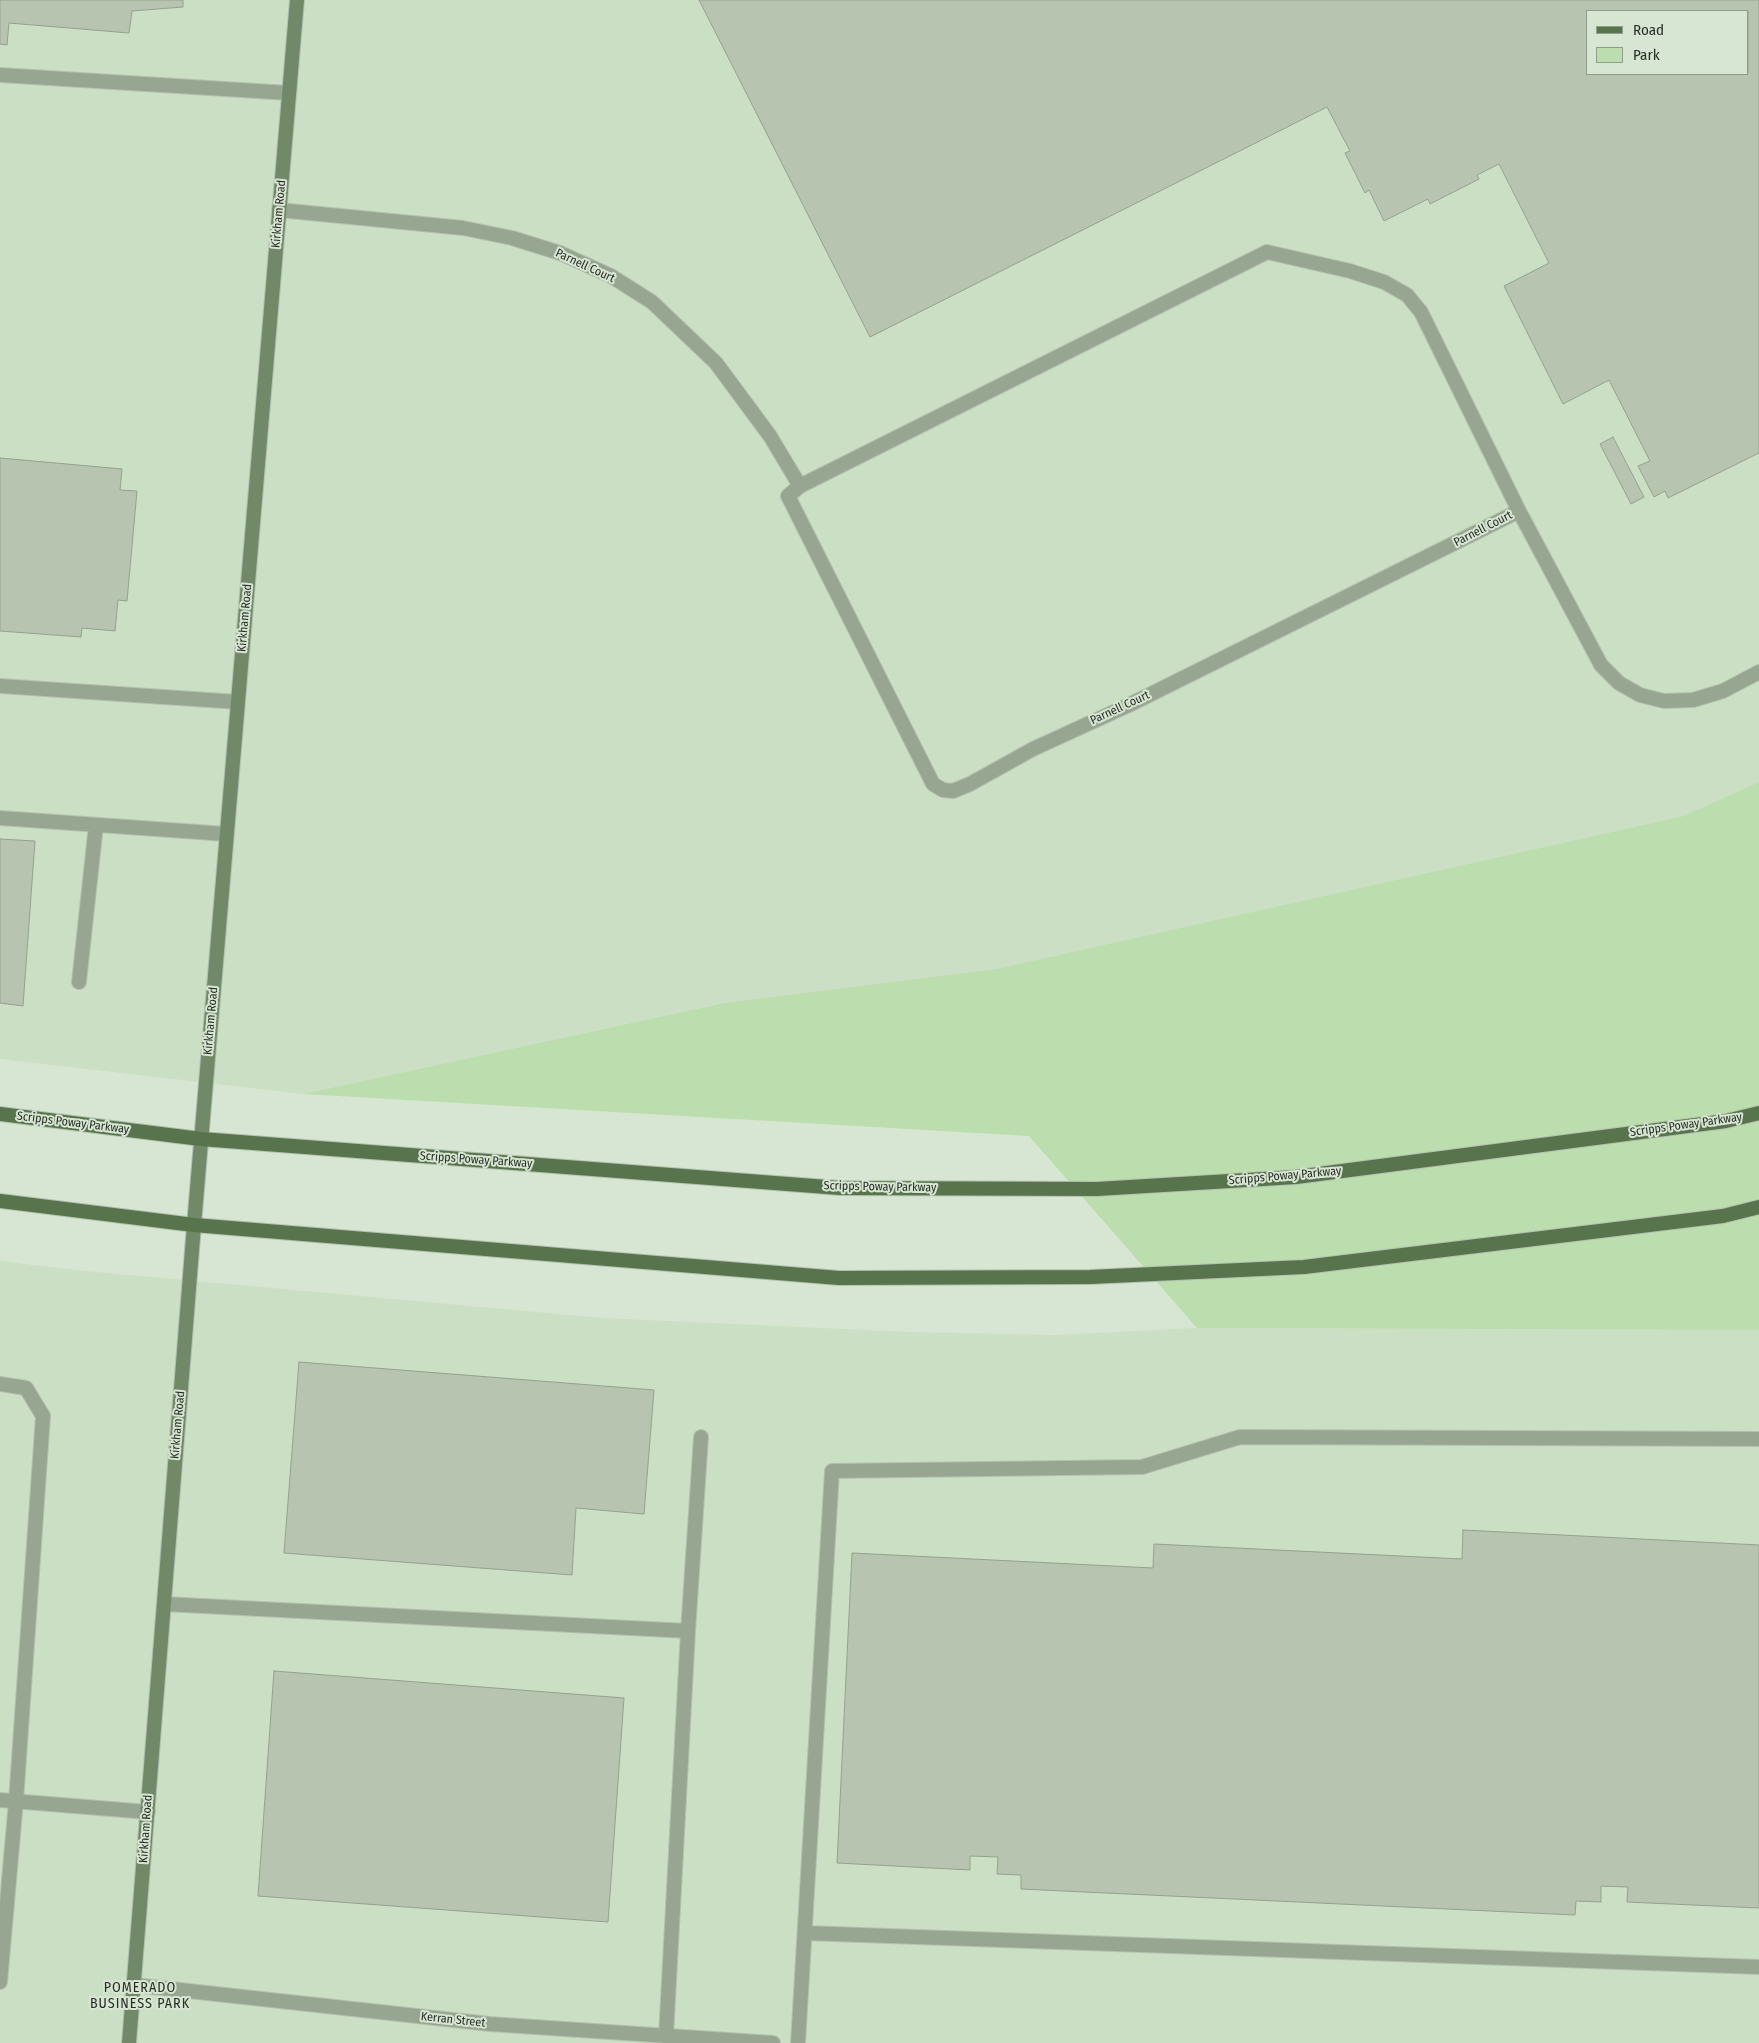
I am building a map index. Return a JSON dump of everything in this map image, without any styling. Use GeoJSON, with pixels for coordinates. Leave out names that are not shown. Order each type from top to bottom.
{"type":"FeatureCollection","features":[{"type":"Feature","properties":{"kind":"main road","name":"Kirkham Road"},"geometry":{"type":"LineString","coordinates":[[129,2043],[226,834],[297,0]]}},
{"type":"Feature","properties":{"kind":"main road","name":"Scripps Poway Parkway"},"geometry":{"type":"LineString","coordinates":[[0,1114],[201,1140],[840,1188],[1097,1189],[1296,1177],[1726,1121],[1759,1113]]}},
{"type":"Feature","properties":{"kind":"main road"},"geometry":{"type":"LineString","coordinates":[[0,1201],[194,1225],[838,1278],[1090,1277],[1304,1267],[1723,1216],[1759,1207]]}},
{"type":"Feature","properties":{"kind":"street"},"geometry":{"type":"LineString","coordinates":[[0,75],[289,93]]}},
{"type":"Feature","properties":{"kind":"street","name":"Parnell Court"},"geometry":{"type":"LineString","coordinates":[[279,210],[463,228],[512,238],[560,253],[610,276],[652,302],[716,363],[770,436],[800,486]]}},
{"type":"Feature","properties":{"kind":"street","name":"Parnell Court"},"geometry":{"type":"LineString","coordinates":[[1267,252],[1350,270],[1384,282],[1407,295],[1421,312],[1518,511],[1129,705],[1033,749],[953,791],[943,790],[933,784],[791,506],[788,496],[800,486],[1267,252]]}},
{"type":"Feature","properties":{"kind":"street"},"geometry":{"type":"LineString","coordinates":[[1518,511],[1601,665],[1619,683],[1640,696],[1664,701],[1693,700],[1723,691],[1759,672]]}},
{"type":"Feature","properties":{"kind":"street"},"geometry":{"type":"LineString","coordinates":[[0,686],[238,702]]}},
{"type":"Feature","properties":{"kind":"street"},"geometry":{"type":"LineString","coordinates":[[0,818],[226,834]]}},
{"type":"Feature","properties":{"kind":"street"},"geometry":{"type":"LineString","coordinates":[[79,982],[96,825]]}},
{"type":"Feature","properties":{"kind":"street"},"geometry":{"type":"LineString","coordinates":[[0,1384],[26,1388],[43,1416],[16,1801],[0,1982]]}},
{"type":"Feature","properties":{"kind":"street"},"geometry":{"type":"LineString","coordinates":[[798,2043],[832,1470],[1142,1467],[1240,1436],[1759,1439]]}},
{"type":"Feature","properties":{"kind":"street"},"geometry":{"type":"LineString","coordinates":[[666,2036],[688,1631],[701,1437]]}},
{"type":"Feature","properties":{"kind":"street"},"geometry":{"type":"LineString","coordinates":[[164,1604],[688,1631]]}},
{"type":"Feature","properties":{"kind":"street"},"geometry":{"type":"LineString","coordinates":[[0,1800],[148,1812]]}},
{"type":"Feature","properties":{"kind":"street"},"geometry":{"type":"LineString","coordinates":[[805,1933],[1759,1967]]}},
{"type":"Feature","properties":{"kind":"street","name":"Kerran Street"},"geometry":{"type":"LineString","coordinates":[[134,1985],[632,2038],[666,2036],[773,2043]]}},
{"type":"Feature","properties":{"kind":"shaded area"},"geometry":{"type":"Polygon","coordinates":[[[0,0],[1759,0],[1759,782],[1685,816],[996,969],[724,1003],[303,1094],[0,1059],[0,0]]]}},
{"type":"Feature","properties":{"kind":"shaded area"},"geometry":{"type":"Polygon","coordinates":[[[0,1261],[85,1271],[602,1318],[909,1332],[1055,1335],[1197,1328],[1759,1330],[1759,2043],[0,2043],[0,1261]]]}},
{"type":"Feature","properties":{"kind":"green space"},"geometry":{"type":"Polygon","coordinates":[[[1759,782],[1759,1330],[1197,1328],[1029,1136],[303,1094],[724,1003],[996,969],[1684,816],[1759,782]]]}},
{"type":"Feature","properties":{"kind":"building"},"geometry":{"type":"Polygon","coordinates":[[[0,0],[183,0],[183,7],[132,11],[129,33],[9,23],[7,45],[0,44],[0,0]]]}},
{"type":"Feature","properties":{"kind":"building"},"geometry":{"type":"Polygon","coordinates":[[[699,0],[1759,0],[1759,453],[1668,498],[1665,491],[1654,497],[1638,466],[1650,461],[1609,380],[1563,404],[1504,286],[1549,263],[1499,164],[1477,175],[1479,179],[1430,204],[1428,199],[1384,221],[1369,190],[1365,193],[1345,153],[1350,151],[1327,107],[870,337],[699,0]]]}},
{"type":"Feature","properties":{"kind":"building"},"geometry":{"type":"Polygon","coordinates":[[[1613,437],[1644,497],[1631,504],[1600,444],[1613,437]]]}},
{"type":"Feature","properties":{"kind":"building"},"geometry":{"type":"Polygon","coordinates":[[[0,458],[122,469],[120,490],[137,491],[127,601],[118,600],[115,631],[82,628],[81,637],[0,631],[0,458]]]}},
{"type":"Feature","properties":{"kind":"building"},"geometry":{"type":"Polygon","coordinates":[[[0,839],[35,841],[23,1006],[0,1003],[0,839]]]}},
{"type":"Feature","properties":{"kind":"building"},"geometry":{"type":"Polygon","coordinates":[[[299,1362],[654,1390],[644,1514],[576,1508],[572,1575],[284,1553],[299,1362]]]}},
{"type":"Feature","properties":{"kind":"building"},"geometry":{"type":"Polygon","coordinates":[[[1463,1530],[1759,1545],[1759,1908],[1627,1902],[1628,1887],[1601,1886],[1601,1902],[1576,1901],[1575,1915],[1021,1889],[1021,1875],[997,1874],[998,1857],[970,1856],[970,1870],[837,1863],[852,1553],[1153,1568],[1154,1544],[1462,1559],[1463,1530]]]}},
{"type":"Feature","properties":{"kind":"building"},"geometry":{"type":"Polygon","coordinates":[[[274,1671],[624,1698],[608,1922],[258,1896],[274,1671]]]}},
{"type":"Feature","properties":{"kind":"district","name":"POMERADO BUSINESS PARK"},"geometry":{"type":"Point","coordinates":[140,1996]}}]}
